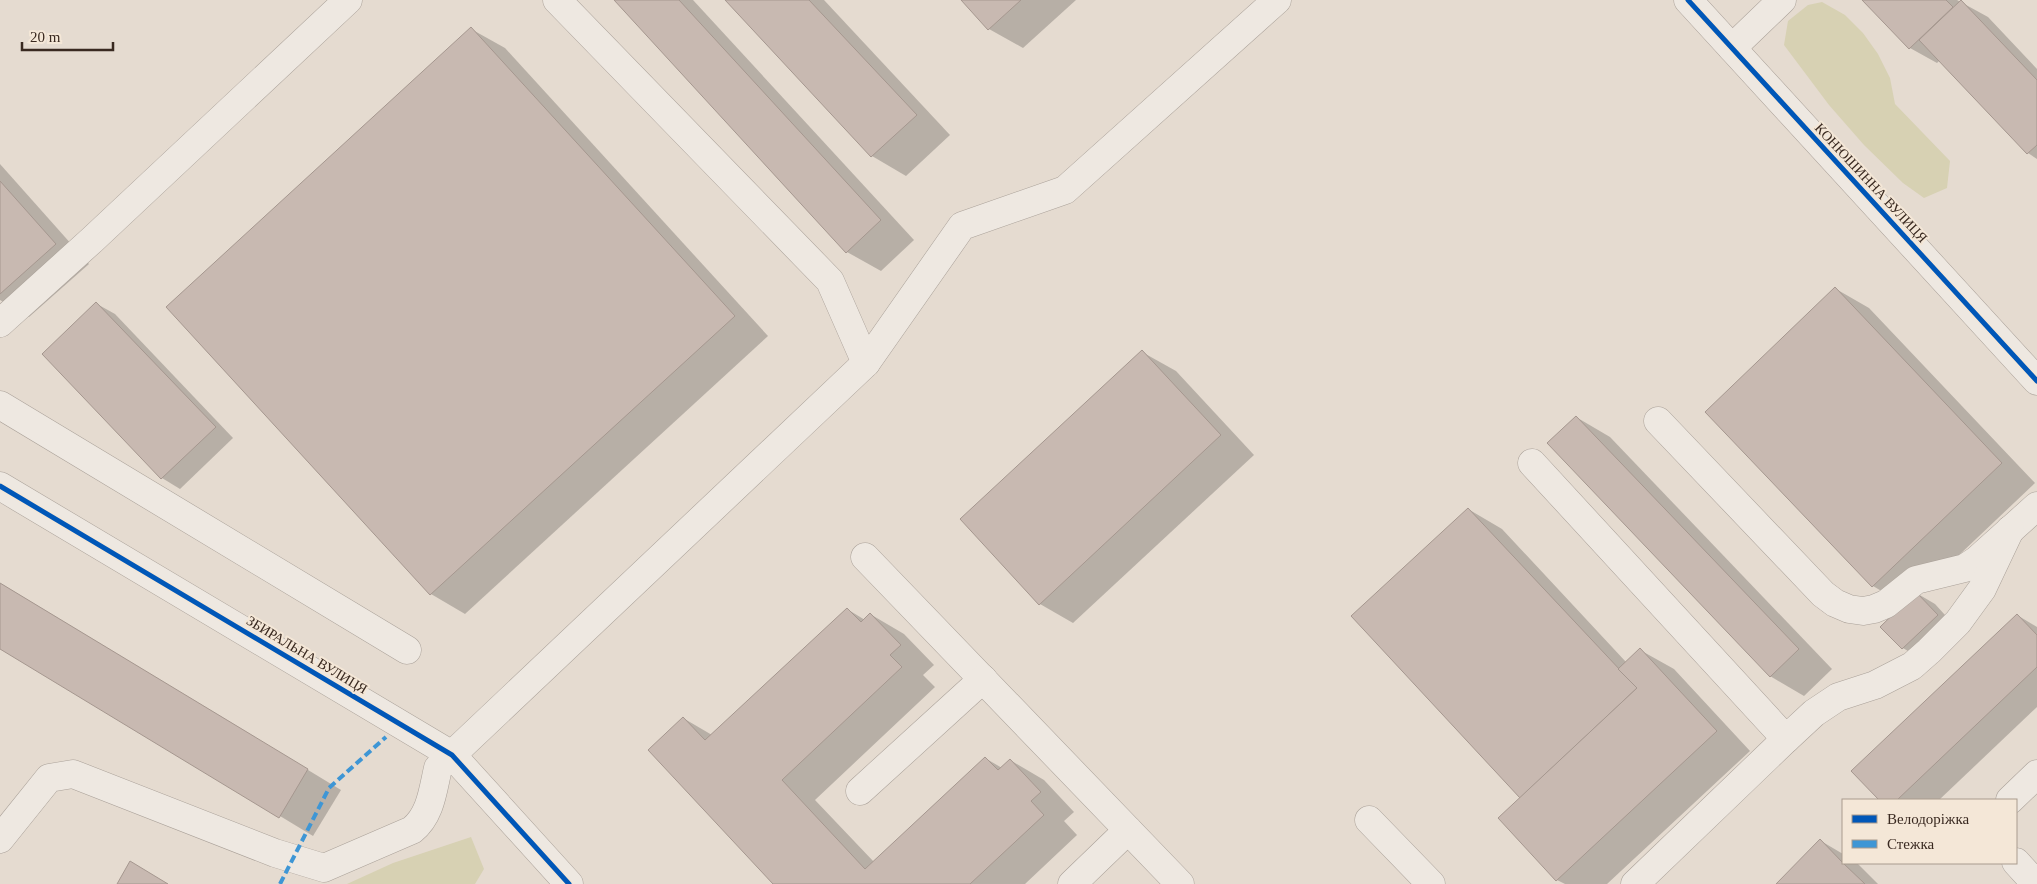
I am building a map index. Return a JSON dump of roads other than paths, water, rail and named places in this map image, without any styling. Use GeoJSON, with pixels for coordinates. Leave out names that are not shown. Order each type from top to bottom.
{"type":"FeatureCollection","features":[{"type":"Feature","properties":{"kind":"street"},"geometry":{"type":"LineString","coordinates":[[0,323],[348,0]]}},
{"type":"Feature","properties":{"kind":"street"},"geometry":{"type":"LineString","coordinates":[[558,0],[830,281],[866,363]]}},
{"type":"Feature","properties":{"kind":"street"},"geometry":{"type":"LineString","coordinates":[[0,839],[50,778],[73,774],[275,853],[324,868],[407,833],[417,826],[427,812],[438,768],[866,363],[962,226],[1066,190],[1277,0]]}},
{"type":"Feature","properties":{"kind":"street","name":"КОНЮШИННА ВУЛИЦЯ"},"geometry":{"type":"LineString","coordinates":[[1688,0],[2037,381]]}},
{"type":"Feature","properties":{"kind":"street"},"geometry":{"type":"LineString","coordinates":[[1732,48],[1782,0]]}},
{"type":"Feature","properties":{"kind":"street"},"geometry":{"type":"LineString","coordinates":[[0,405],[408,650]]}},
{"type":"Feature","properties":{"kind":"street"},"geometry":{"type":"LineString","coordinates":[[1658,421],[1823,594],[1835,604],[1849,609],[1874,609],[1886,604],[1916,580],[1965,568],[2037,506]]}},
{"type":"Feature","properties":{"kind":"street"},"geometry":{"type":"LineString","coordinates":[[1532,463],[1786,739]]}},
{"type":"Feature","properties":{"kind":"street","name":"ЗБИРАЛЬНА ВУЛИЦЯ"},"geometry":{"type":"LineString","coordinates":[[0,486],[452,755],[569,884]]}},
{"type":"Feature","properties":{"kind":"street"},"geometry":{"type":"LineString","coordinates":[[1635,884],[1814,713],[1838,697],[1875,685],[1912,666],[1929,651],[1958,622],[1982,589],[2010,530]]}},
{"type":"Feature","properties":{"kind":"street"},"geometry":{"type":"LineString","coordinates":[[866,557],[1180,884]]}},
{"type":"Feature","properties":{"kind":"street"},"geometry":{"type":"LineString","coordinates":[[860,791],[983,679]]}},
{"type":"Feature","properties":{"kind":"street"},"geometry":{"type":"LineString","coordinates":[[2011,799],[2037,774]]}},
{"type":"Feature","properties":{"kind":"street"},"geometry":{"type":"LineString","coordinates":[[1369,820],[1431,884]]}},
{"type":"Feature","properties":{"kind":"street"},"geometry":{"type":"LineString","coordinates":[[1072,884],[1128,830]]}},
{"type":"Feature","properties":{"kind":"street"},"geometry":{"type":"LineString","coordinates":[[2017,863],[2036,884]]}}]}
